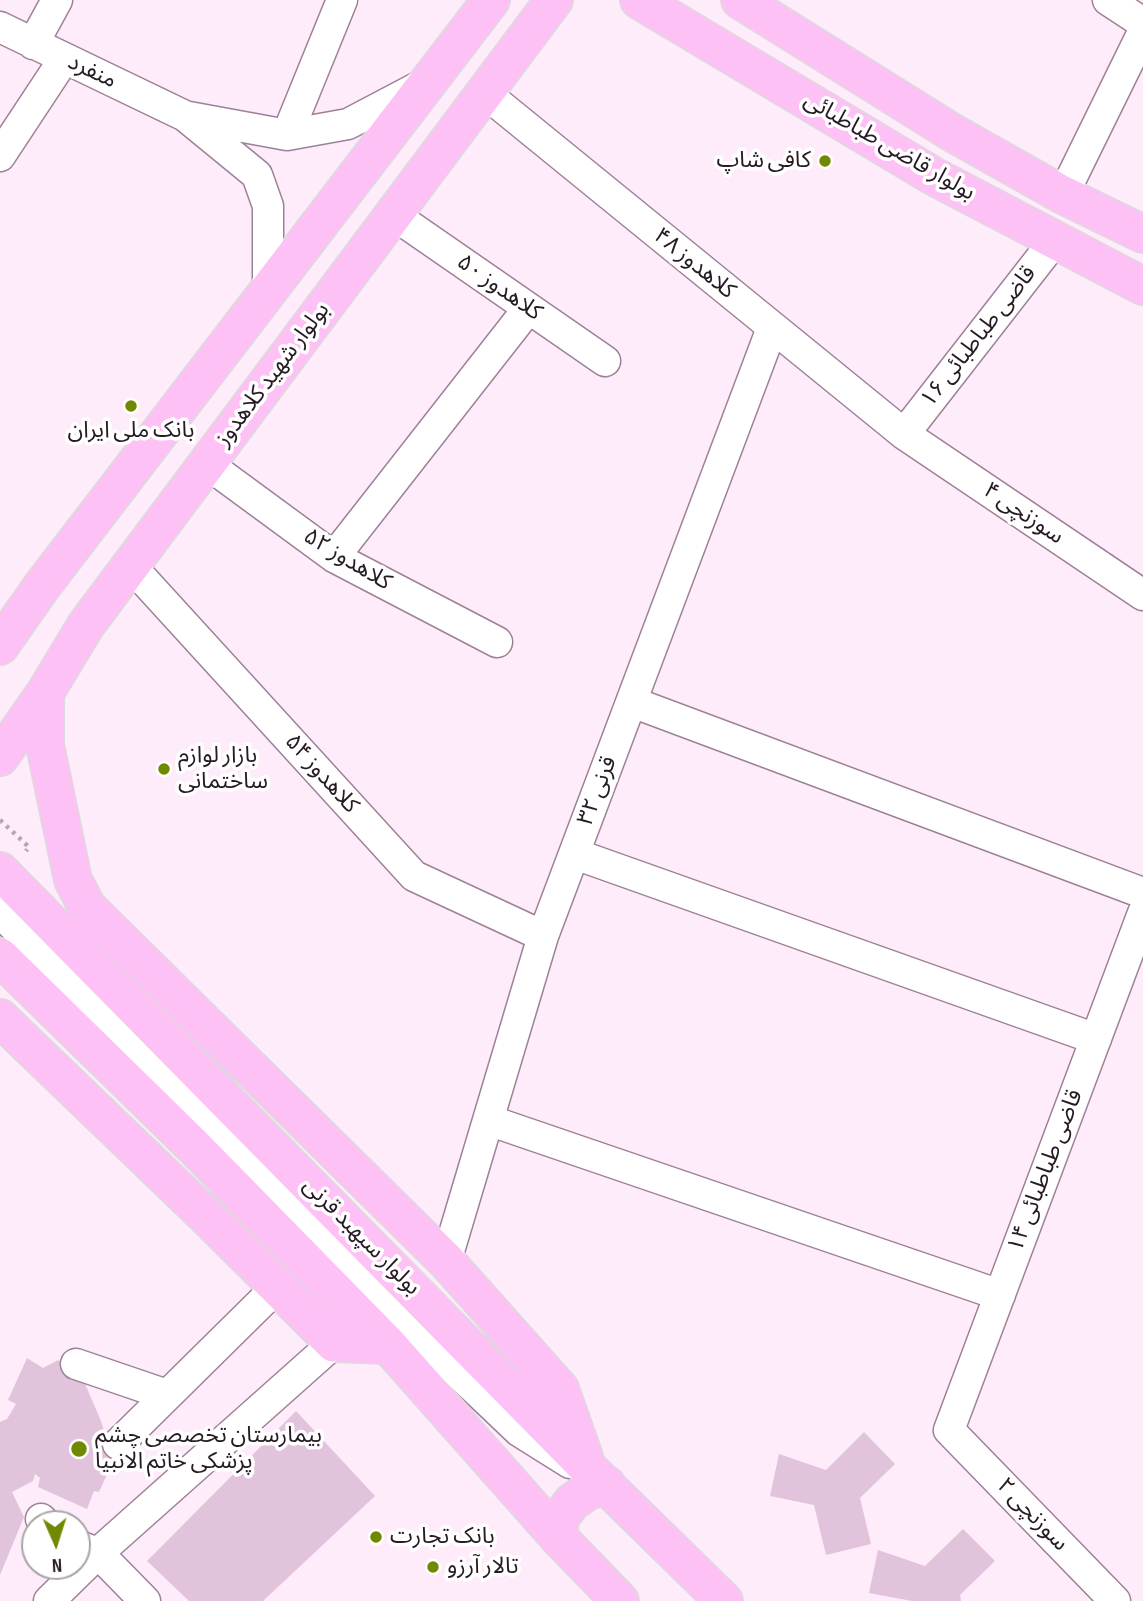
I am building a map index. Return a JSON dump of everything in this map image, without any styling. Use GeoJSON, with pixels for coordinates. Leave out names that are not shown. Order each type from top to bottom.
{"type":"FeatureCollection","features":[{"type":"Feature","properties":{"kind":"main road"},"geometry":{"type":"LineString","coordinates":[[1,643],[492,0]]}},
{"type":"Feature","properties":{"kind":"main road","name":"بولوار شهید کلاهدوز"},"geometry":{"type":"LineString","coordinates":[[0,757],[45,692],[86,625],[554,0]]}},
{"type":"Feature","properties":{"kind":"main road","name":"بولوار قاضی طباطبائی"},"geometry":{"type":"LineString","coordinates":[[639,0],[935,177],[1143,286]]}},
{"type":"Feature","properties":{"kind":"main road","name":"بولوار قاضی طباطبائی"},"geometry":{"type":"LineString","coordinates":[[740,0],[953,133],[1063,195],[1143,234]]}},
{"type":"Feature","properties":{"kind":"main road"},"geometry":{"type":"LineString","coordinates":[[42,586],[86,625]]}},
{"type":"Feature","properties":{"kind":"main road"},"geometry":{"type":"LineString","coordinates":[[45,692],[47,758],[73,880],[87,907],[446,1261],[560,1389],[597,1476],[588,1491],[572,1503],[560,1518],[558,1537]]}},
{"type":"Feature","properties":{"kind":"main road","name":"بولوار سپهبد قرنی"},"geometry":{"type":"LineString","coordinates":[[0,871],[597,1476],[724,1601]]}},
{"type":"Feature","properties":{"kind":"main road"},"geometry":{"type":"LineString","coordinates":[[0,957],[193,1146],[388,1345],[558,1537],[620,1601]]}},
{"type":"Feature","properties":{"kind":"main road"},"geometry":{"type":"LineString","coordinates":[[0,1018],[334,1343],[388,1345]]}},
{"type":"Feature","properties":{"kind":"main road"},"geometry":{"type":"LineString","coordinates":[[193,1146],[205,1215]]}},
{"type":"Feature","properties":{"kind":"street"},"geometry":{"type":"LineString","coordinates":[[33,44],[57,0]]}},
{"type":"Feature","properties":{"kind":"street"},"geometry":{"type":"LineString","coordinates":[[287,135],[342,0]]}},
{"type":"Feature","properties":{"kind":"street"},"geometry":{"type":"LineString","coordinates":[[1108,0],[1143,23]]}},
{"type":"Feature","properties":{"kind":"street","name":"منفرد"},"geometry":{"type":"LineString","coordinates":[[0,27],[185,116]]}},
{"type":"Feature","properties":{"kind":"street"},"geometry":{"type":"LineString","coordinates":[[1063,195],[1143,32]]}},
{"type":"Feature","properties":{"kind":"street"},"geometry":{"type":"LineString","coordinates":[[0,156],[64,59]]}},
{"type":"Feature","properties":{"kind":"street"},"geometry":{"type":"LineString","coordinates":[[185,116],[287,135],[348,124],[430,80]]}},
{"type":"Feature","properties":{"kind":"street","name":"کلاهدوز ۴۸"},"geometry":{"type":"LineString","coordinates":[[485,93],[904,434]]}},
{"type":"Feature","properties":{"kind":"street"},"geometry":{"type":"LineString","coordinates":[[185,116],[257,175],[268,205],[268,292]]}},
{"type":"Feature","properties":{"kind":"street","name":"کلاهدوز ۵۰"},"geometry":{"type":"LineString","coordinates":[[394,215],[605,361]]}},
{"type":"Feature","properties":{"kind":"street","name":"قاضی طباطبائی ۱۶"},"geometry":{"type":"LineString","coordinates":[[904,434],[1055,240]]}},
{"type":"Feature","properties":{"kind":"street"},"geometry":{"type":"LineString","coordinates":[[334,557],[528,309]]}},
{"type":"Feature","properties":{"kind":"street","name":"قرنی ۳۲"},"geometry":{"type":"LineString","coordinates":[[446,1261],[543,936],[772,328]]}},
{"type":"Feature","properties":{"kind":"street","name":"سوزنچی ۴"},"geometry":{"type":"LineString","coordinates":[[904,434],[1143,595]]}},
{"type":"Feature","properties":{"kind":"street","name":"کلاهدوز ۵۲"},"geometry":{"type":"LineString","coordinates":[[206,463],[334,557],[497,642]]}},
{"type":"Feature","properties":{"kind":"street","name":"کلاهدوز ۵۴"},"geometry":{"type":"LineString","coordinates":[[131,566],[414,876],[543,936]]}},
{"type":"Feature","properties":{"kind":"street"},"geometry":{"type":"LineString","coordinates":[[632,702],[1143,893]]}},
{"type":"Feature","properties":{"kind":"street"},"geometry":{"type":"LineString","coordinates":[[575,854],[1096,1039]]}},
{"type":"Feature","properties":{"kind":"street"},"geometry":{"type":"LineString","coordinates":[[0,912],[331,1252],[519,1431],[597,1476]]}},
{"type":"Feature","properties":{"kind":"street","name":"قاضی طباطبائی ۱۴"},"geometry":{"type":"LineString","coordinates":[[950,1430],[1143,913]]}},
{"type":"Feature","properties":{"kind":"street"},"geometry":{"type":"LineString","coordinates":[[488,1120],[1000,1295]]}},
{"type":"Feature","properties":{"kind":"street"},"geometry":{"type":"LineString","coordinates":[[118,1444],[277,1287]]}},
{"type":"Feature","properties":{"kind":"street"},"geometry":{"type":"LineString","coordinates":[[91,1546],[334,1343]]}},
{"type":"Feature","properties":{"kind":"street"},"geometry":{"type":"LineString","coordinates":[[76,1364],[167,1395]]}},
{"type":"Feature","properties":{"kind":"street","name":"سوزنچی ۲"},"geometry":{"type":"LineString","coordinates":[[950,1430],[1115,1601]]}},
{"type":"Feature","properties":{"kind":"street"},"geometry":{"type":"LineString","coordinates":[[91,1553],[145,1601]]}},
{"type":"Feature","properties":{"kind":"street"},"geometry":{"type":"LineString","coordinates":[[49,1601],[64,1580]]}},
{"type":"Feature","properties":{"kind":"building"},"geometry":{"type":"Polygon","coordinates":[[[27,1358],[43,1368],[58,1360],[83,1379],[101,1421],[113,1461],[99,1492],[94,1491],[87,1509],[38,1487],[40,1478],[35,1474],[33,1481],[12,1492],[21,1511],[21,1524],[0,1575],[0,1422],[7,1419],[16,1404],[8,1400],[27,1358]]]}},
{"type":"Feature","properties":{"kind":"building"},"geometry":{"type":"Polygon","coordinates":[[[296,1411],[375,1496],[263,1601],[189,1601],[147,1561],[296,1411]]]}},
{"type":"Feature","properties":{"kind":"building"},"geometry":{"type":"Polygon","coordinates":[[[864,1432],[895,1464],[860,1498],[871,1544],[826,1555],[814,1505],[770,1496],[779,1454],[826,1470],[864,1432]]]}},
{"type":"Feature","properties":{"kind":"building"},"geometry":{"type":"Polygon","coordinates":[[[963,1529],[995,1561],[960,1595],[961,1601],[912,1601],[869,1593],[878,1550],[925,1566],[963,1529]]]}},
{"type":"Feature","properties":{"kind":"place","name":"کافی شاپ"},"geometry":{"type":"Point","coordinates":[825,161]}},
{"type":"Feature","properties":{"kind":"place","name":"بانک ملی ایران"},"geometry":{"type":"Point","coordinates":[131,406]}},
{"type":"Feature","properties":{"kind":"place","name":"بازار لوازم ساختمانی"},"geometry":{"type":"Point","coordinates":[164,769]}},
{"type":"Feature","properties":{"kind":"place","name":"بیمارستان تخصصی چشم پزشکی خاتم الانبیا"},"geometry":{"type":"Point","coordinates":[79,1449]}},
{"type":"Feature","properties":{"kind":"place","name":"بانک تجارت"},"geometry":{"type":"Point","coordinates":[376,1537]}},
{"type":"Feature","properties":{"kind":"place","name":"تالار آرزو"},"geometry":{"type":"Point","coordinates":[433,1567]}}]}
